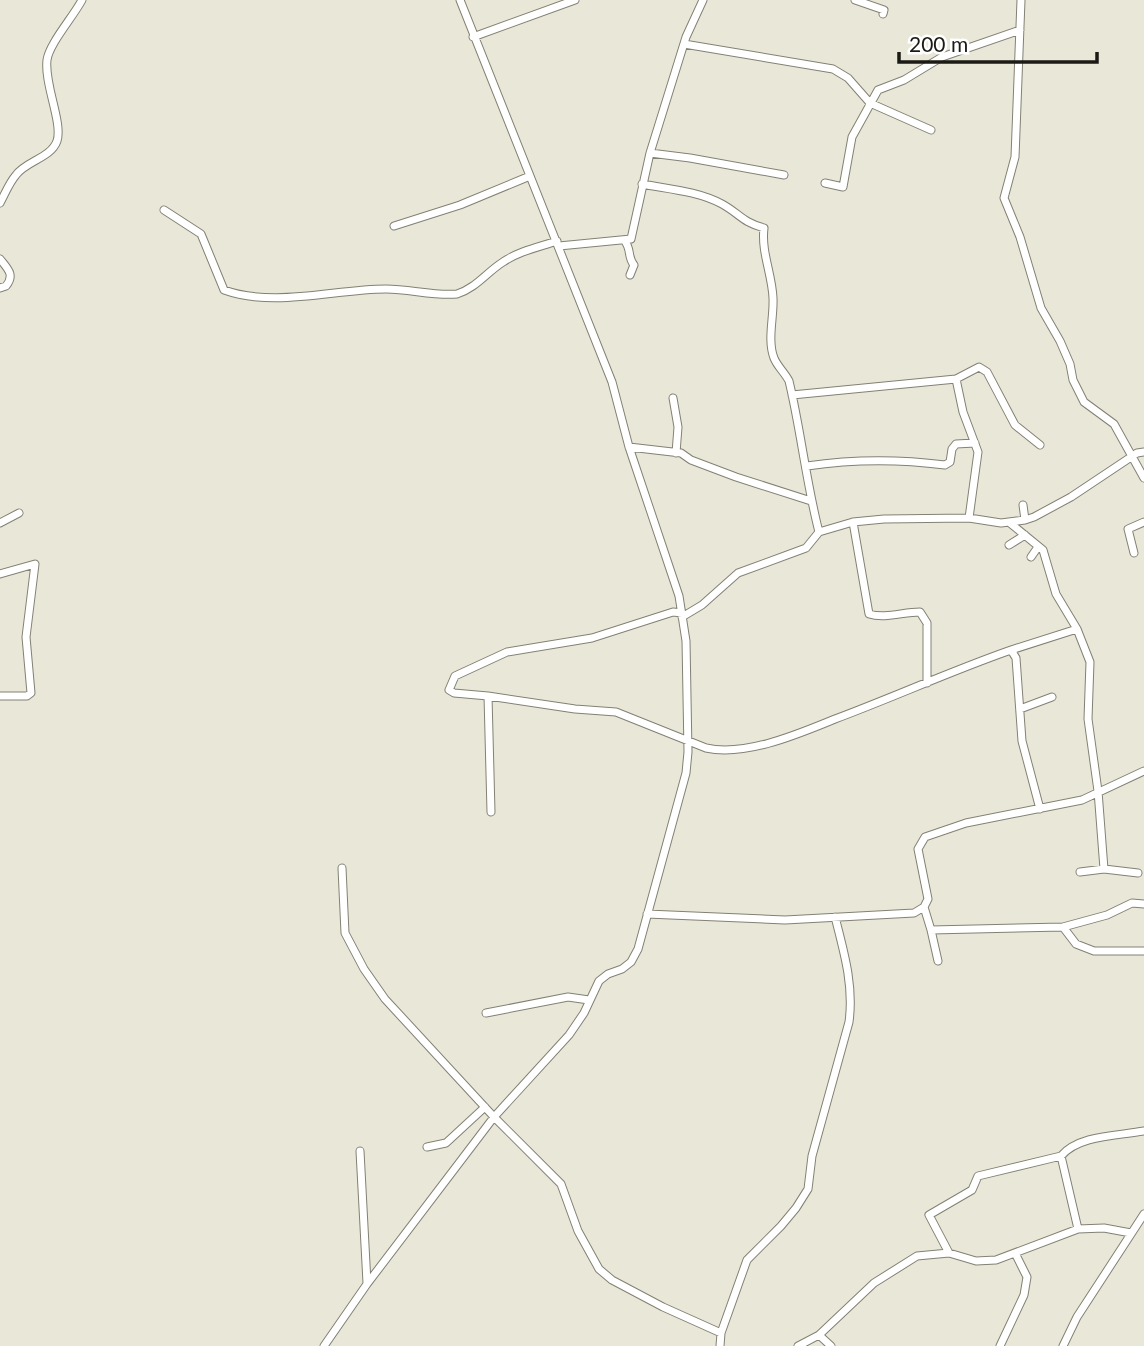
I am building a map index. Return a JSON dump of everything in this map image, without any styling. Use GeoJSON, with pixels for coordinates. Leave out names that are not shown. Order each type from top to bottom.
{"type":"FeatureCollection","features":[{"type":"Feature","properties":{"kind":"street"},"geometry":{"type":"LineString","coordinates":[[0,203],[16,174],[47,153],[56,143],[58,128],[47,79],[47,58],[51,46],[72,19],[82,0]]}},
{"type":"Feature","properties":{"kind":"street"},"geometry":{"type":"LineString","coordinates":[[324,1346],[494,1117],[569,1035],[584,1013],[599,981],[631,962],[638,949],[686,773],[686,641],[680,596],[629,447],[612,382],[460,0]]}},
{"type":"Feature","properties":{"kind":"street"},"geometry":{"type":"LineString","coordinates":[[473,37],[575,0]]}},
{"type":"Feature","properties":{"kind":"street"},"geometry":{"type":"LineString","coordinates":[[164,210],[201,234],[224,290],[238,295],[312,297],[386,289],[457,294],[468,291],[503,262],[522,252],[558,243],[631,239],[650,153],[684,44],[704,0]]}},
{"type":"Feature","properties":{"kind":"street"},"geometry":{"type":"LineString","coordinates":[[855,0],[880,7],[884,10],[883,14]]}},
{"type":"Feature","properties":{"kind":"street"},"geometry":{"type":"LineString","coordinates":[[1021,0],[1015,157],[1004,198],[1020,237],[1041,308],[1060,341],[1070,364],[1073,380],[1084,401],[1114,425],[1144,478]]}},
{"type":"Feature","properties":{"kind":"street"},"geometry":{"type":"LineString","coordinates":[[825,183],[843,187],[852,137],[878,90],[904,80],[942,57],[1020,30]]}},
{"type":"Feature","properties":{"kind":"street"},"geometry":{"type":"LineString","coordinates":[[684,44],[834,69],[848,78],[870,103],[931,130]]}},
{"type":"Feature","properties":{"kind":"street"},"geometry":{"type":"LineString","coordinates":[[650,153],[784,175]]}},
{"type":"Feature","properties":{"kind":"street"},"geometry":{"type":"LineString","coordinates":[[394,226],[460,205],[530,176]]}},
{"type":"Feature","properties":{"kind":"street"},"geometry":{"type":"LineString","coordinates":[[642,184],[701,196],[722,204],[747,223],[764,228],[765,256],[773,297],[775,359],[784,370],[792,395],[819,532]]}},
{"type":"Feature","properties":{"kind":"street"},"geometry":{"type":"LineString","coordinates":[[624,240],[634,265],[630,275]]}},
{"type":"Feature","properties":{"kind":"street"},"geometry":{"type":"LineString","coordinates":[[0,259],[12,277],[6,286],[0,288]]}},
{"type":"Feature","properties":{"kind":"street"},"geometry":{"type":"LineString","coordinates":[[792,395],[956,379],[979,367],[987,372],[1015,425],[1040,445]]}},
{"type":"Feature","properties":{"kind":"street"},"geometry":{"type":"LineString","coordinates":[[956,379],[963,412],[978,452],[969,518]]}},
{"type":"Feature","properties":{"kind":"street"},"geometry":{"type":"LineString","coordinates":[[673,398],[678,427],[676,453]]}},
{"type":"Feature","properties":{"kind":"street"},"geometry":{"type":"LineString","coordinates":[[807,466],[850,460],[895,460],[946,465],[950,462],[952,449],[956,444],[975,443]]}},
{"type":"Feature","properties":{"kind":"street"},"geometry":{"type":"LineString","coordinates":[[629,447],[676,453],[736,477],[811,501]]}},
{"type":"Feature","properties":{"kind":"street"},"geometry":{"type":"LineString","coordinates":[[1077,629],[1011,650],[802,732],[748,748],[719,751],[616,712],[575,709],[454,693],[449,690],[455,676],[507,652],[592,638],[673,612],[682,615],[702,605],[738,573],[806,548],[819,532],[853,522],[884,519],[969,518],[1010,523],[1025,520],[1071,497],[1137,453],[1144,452]]}},
{"type":"Feature","properties":{"kind":"street"},"geometry":{"type":"LineString","coordinates":[[1023,505],[1025,520]]}},
{"type":"Feature","properties":{"kind":"street"},"geometry":{"type":"LineString","coordinates":[[0,523],[19,513]]}},
{"type":"Feature","properties":{"kind":"street"},"geometry":{"type":"LineString","coordinates":[[853,522],[869,614],[881,617],[901,612],[920,612],[927,623],[927,684]]}},
{"type":"Feature","properties":{"kind":"street"},"geometry":{"type":"LineString","coordinates":[[1133,553],[1128,529],[1144,522]]}},
{"type":"Feature","properties":{"kind":"street"},"geometry":{"type":"LineString","coordinates":[[1010,523],[1042,550],[1056,594],[1077,629],[1090,662],[1088,719],[1098,791],[1104,869]]}},
{"type":"Feature","properties":{"kind":"street"},"geometry":{"type":"LineString","coordinates":[[1009,545],[1025,535]]}},
{"type":"Feature","properties":{"kind":"street"},"geometry":{"type":"LineString","coordinates":[[1031,557],[1038,547]]}},
{"type":"Feature","properties":{"kind":"street"},"geometry":{"type":"LineString","coordinates":[[0,574],[35,564],[26,638],[31,693],[27,696],[0,696]]}},
{"type":"Feature","properties":{"kind":"street"},"geometry":{"type":"LineString","coordinates":[[1011,650],[1016,658],[1022,741],[1040,809]]}},
{"type":"Feature","properties":{"kind":"street"},"geometry":{"type":"LineString","coordinates":[[488,696],[491,812]]}},
{"type":"Feature","properties":{"kind":"street"},"geometry":{"type":"LineString","coordinates":[[1020,709],[1052,696]]}},
{"type":"Feature","properties":{"kind":"street"},"geometry":{"type":"LineString","coordinates":[[647,914],[785,920],[915,913],[924,907],[928,899],[918,849],[925,837],[966,822],[1082,800],[1144,771]]}},
{"type":"Feature","properties":{"kind":"street"},"geometry":{"type":"LineString","coordinates":[[342,868],[345,933],[354,953],[385,999],[494,1117],[561,1184],[578,1231],[600,1269],[612,1280],[663,1307],[721,1333]]}},
{"type":"Feature","properties":{"kind":"street"},"geometry":{"type":"LineString","coordinates":[[1080,872],[1104,869],[1138,873]]}},
{"type":"Feature","properties":{"kind":"street"},"geometry":{"type":"LineString","coordinates":[[931,930],[1063,927],[1107,915],[1132,903],[1144,904]]}},
{"type":"Feature","properties":{"kind":"street"},"geometry":{"type":"LineString","coordinates":[[924,907],[938,961]]}},
{"type":"Feature","properties":{"kind":"street"},"geometry":{"type":"LineString","coordinates":[[720,1346],[721,1333],[747,1260],[789,1217],[808,1189],[812,1156],[849,1022],[852,1002],[849,975],[835,917]]}},
{"type":"Feature","properties":{"kind":"street"},"geometry":{"type":"LineString","coordinates":[[1063,927],[1076,944],[1094,951],[1144,951]]}},
{"type":"Feature","properties":{"kind":"street"},"geometry":{"type":"LineString","coordinates":[[486,1013],[568,997],[589,1000]]}},
{"type":"Feature","properties":{"kind":"street"},"geometry":{"type":"LineString","coordinates":[[428,1147],[446,1143],[485,1107]]}},
{"type":"Feature","properties":{"kind":"street"},"geometry":{"type":"LineString","coordinates":[[948,1253],[929,1215],[972,1190],[978,1176],[1060,1156],[1069,1146],[1081,1142],[1144,1131]]}},
{"type":"Feature","properties":{"kind":"street"},"geometry":{"type":"LineString","coordinates":[[360,1151],[368,1284]]}},
{"type":"Feature","properties":{"kind":"street"},"geometry":{"type":"LineString","coordinates":[[1060,1156],[1078,1229]]}},
{"type":"Feature","properties":{"kind":"street"},"geometry":{"type":"LineString","coordinates":[[1063,1346],[1076,1317],[1144,1214]]}},
{"type":"Feature","properties":{"kind":"street"},"geometry":{"type":"LineString","coordinates":[[798,1346],[819,1335],[874,1283],[916,1256],[948,1253],[976,1261],[996,1260],[1078,1229],[1104,1228],[1130,1233]]}},
{"type":"Feature","properties":{"kind":"street"},"geometry":{"type":"LineString","coordinates":[[1000,1346],[1024,1295],[1027,1277],[1014,1253]]}},
{"type":"Feature","properties":{"kind":"street"},"geometry":{"type":"LineString","coordinates":[[819,1335],[831,1346]]}}]}
